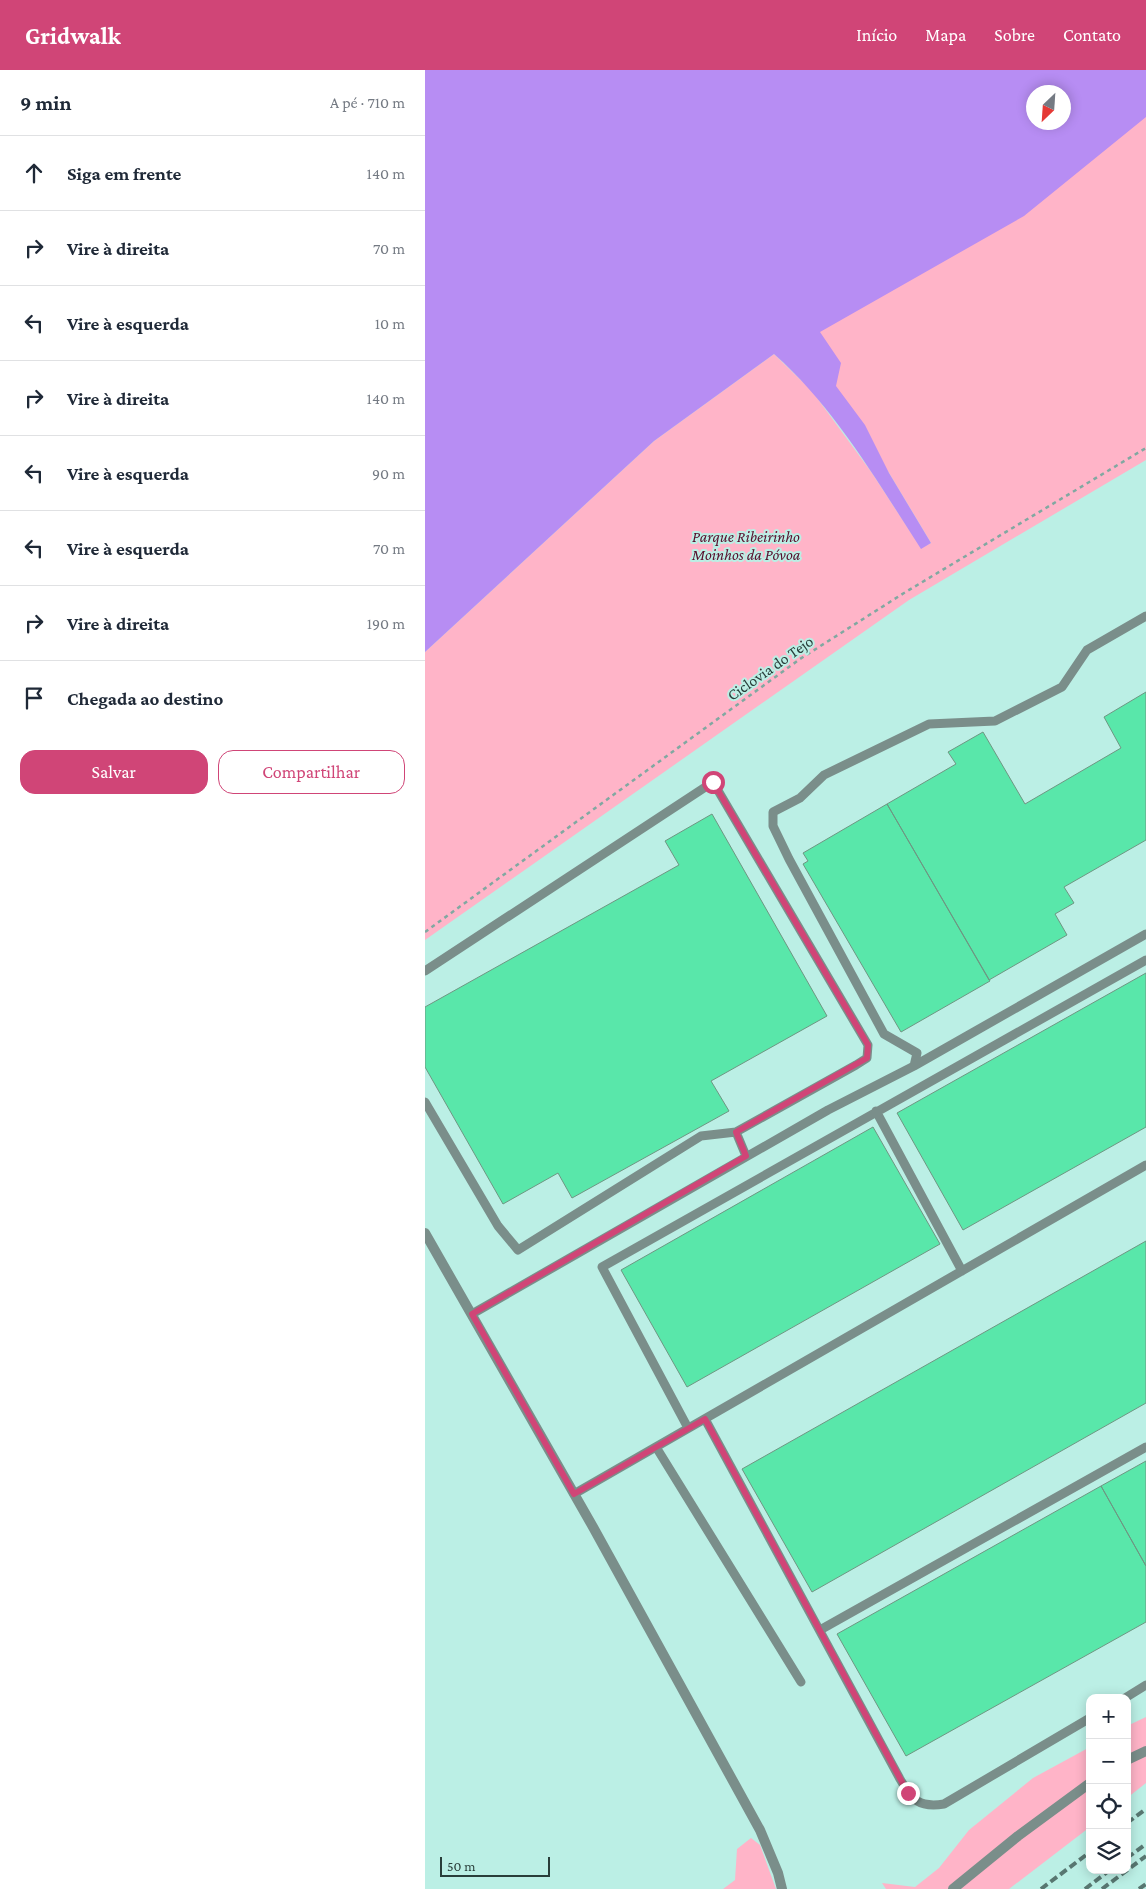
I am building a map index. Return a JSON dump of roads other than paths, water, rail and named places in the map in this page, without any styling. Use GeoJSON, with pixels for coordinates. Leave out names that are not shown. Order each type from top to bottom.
{"type":"FeatureCollection","features":[{"type":"Feature","properties":{"kind":"street"},"geometry":{"type":"LineString","coordinates":[[425,1233],[574,1494],[761,1830],[779,1873],[782,1889]]}},
{"type":"Feature","properties":{"kind":"street"},"geometry":{"type":"LineString","coordinates":[[1131,1758],[1146,1751]]}},
{"type":"Feature","properties":{"kind":"street"},"geometry":{"type":"LineString","coordinates":[[953,1889],[1018,1836],[1089,1784]]}},
{"type":"Feature","properties":{"kind":"lane"},"geometry":{"type":"LineString","coordinates":[[914,1066],[917,1053],[884,1034],[789,859],[773,826],[773,812],[800,798],[824,775],[929,724],[995,721],[1062,687],[1087,650],[1146,616]]}},
{"type":"Feature","properties":{"kind":"lane"},"geometry":{"type":"LineString","coordinates":[[425,971],[713,782],[868,1045],[867,1058],[736,1132],[701,1136],[518,1250],[498,1226],[425,1102]]}},
{"type":"Feature","properties":{"kind":"lane"},"geometry":{"type":"LineString","coordinates":[[472,1314],[746,1156],[828,1110],[914,1066],[1146,934]]}},
{"type":"Feature","properties":{"kind":"lane"},"geometry":{"type":"LineString","coordinates":[[688,1428],[602,1267],[1146,960]]}},
{"type":"Feature","properties":{"kind":"lane"},"geometry":{"type":"LineString","coordinates":[[876,1111],[962,1271]]}},
{"type":"Feature","properties":{"kind":"lane"},"geometry":{"type":"LineString","coordinates":[[736,1132],[746,1156]]}},
{"type":"Feature","properties":{"kind":"lane"},"geometry":{"type":"LineString","coordinates":[[574,1494],[1146,1165]]}},
{"type":"Feature","properties":{"kind":"lane"},"geometry":{"type":"LineString","coordinates":[[705,1419],[908,1793],[919,1802],[929,1806],[943,1804],[1086,1720]]}},
{"type":"Feature","properties":{"kind":"lane"},"geometry":{"type":"LineString","coordinates":[[656,1447],[801,1682]]}},
{"type":"Feature","properties":{"kind":"lane"},"geometry":{"type":"LineString","coordinates":[[820,1630],[1146,1447]]}},
{"type":"Feature","properties":{"kind":"lane"},"geometry":{"type":"LineString","coordinates":[[1131,1694],[1146,1685]]}},
{"type":"Feature","properties":{"kind":"railway"},"geometry":{"type":"LineString","coordinates":[[1131,1820],[1146,1809]]}},
{"type":"Feature","properties":{"kind":"railway"},"geometry":{"type":"LineString","coordinates":[[1131,1855],[1146,1844]]}},
{"type":"Feature","properties":{"kind":"railway"},"geometry":{"type":"LineString","coordinates":[[1041,1889],[1086,1855]]}},
{"type":"Feature","properties":{"kind":"railway"},"geometry":{"type":"LineString","coordinates":[[1102,1889],[1146,1856]]}},
{"type":"Feature","properties":{"kind":"railway"},"geometry":{"type":"LineString","coordinates":[[1085,1889],[1105,1874]]}},
{"type":"Feature","properties":{"kind":"railway"},"geometry":{"type":"LineString","coordinates":[[1139,1889],[1146,1884]]}},
{"type":"Feature","properties":{"kind":"park label","name":"Parque Ribeirinho Moinhos da Póvoa"},"geometry":{"type":"Point","coordinates":[746,545]}}]}
